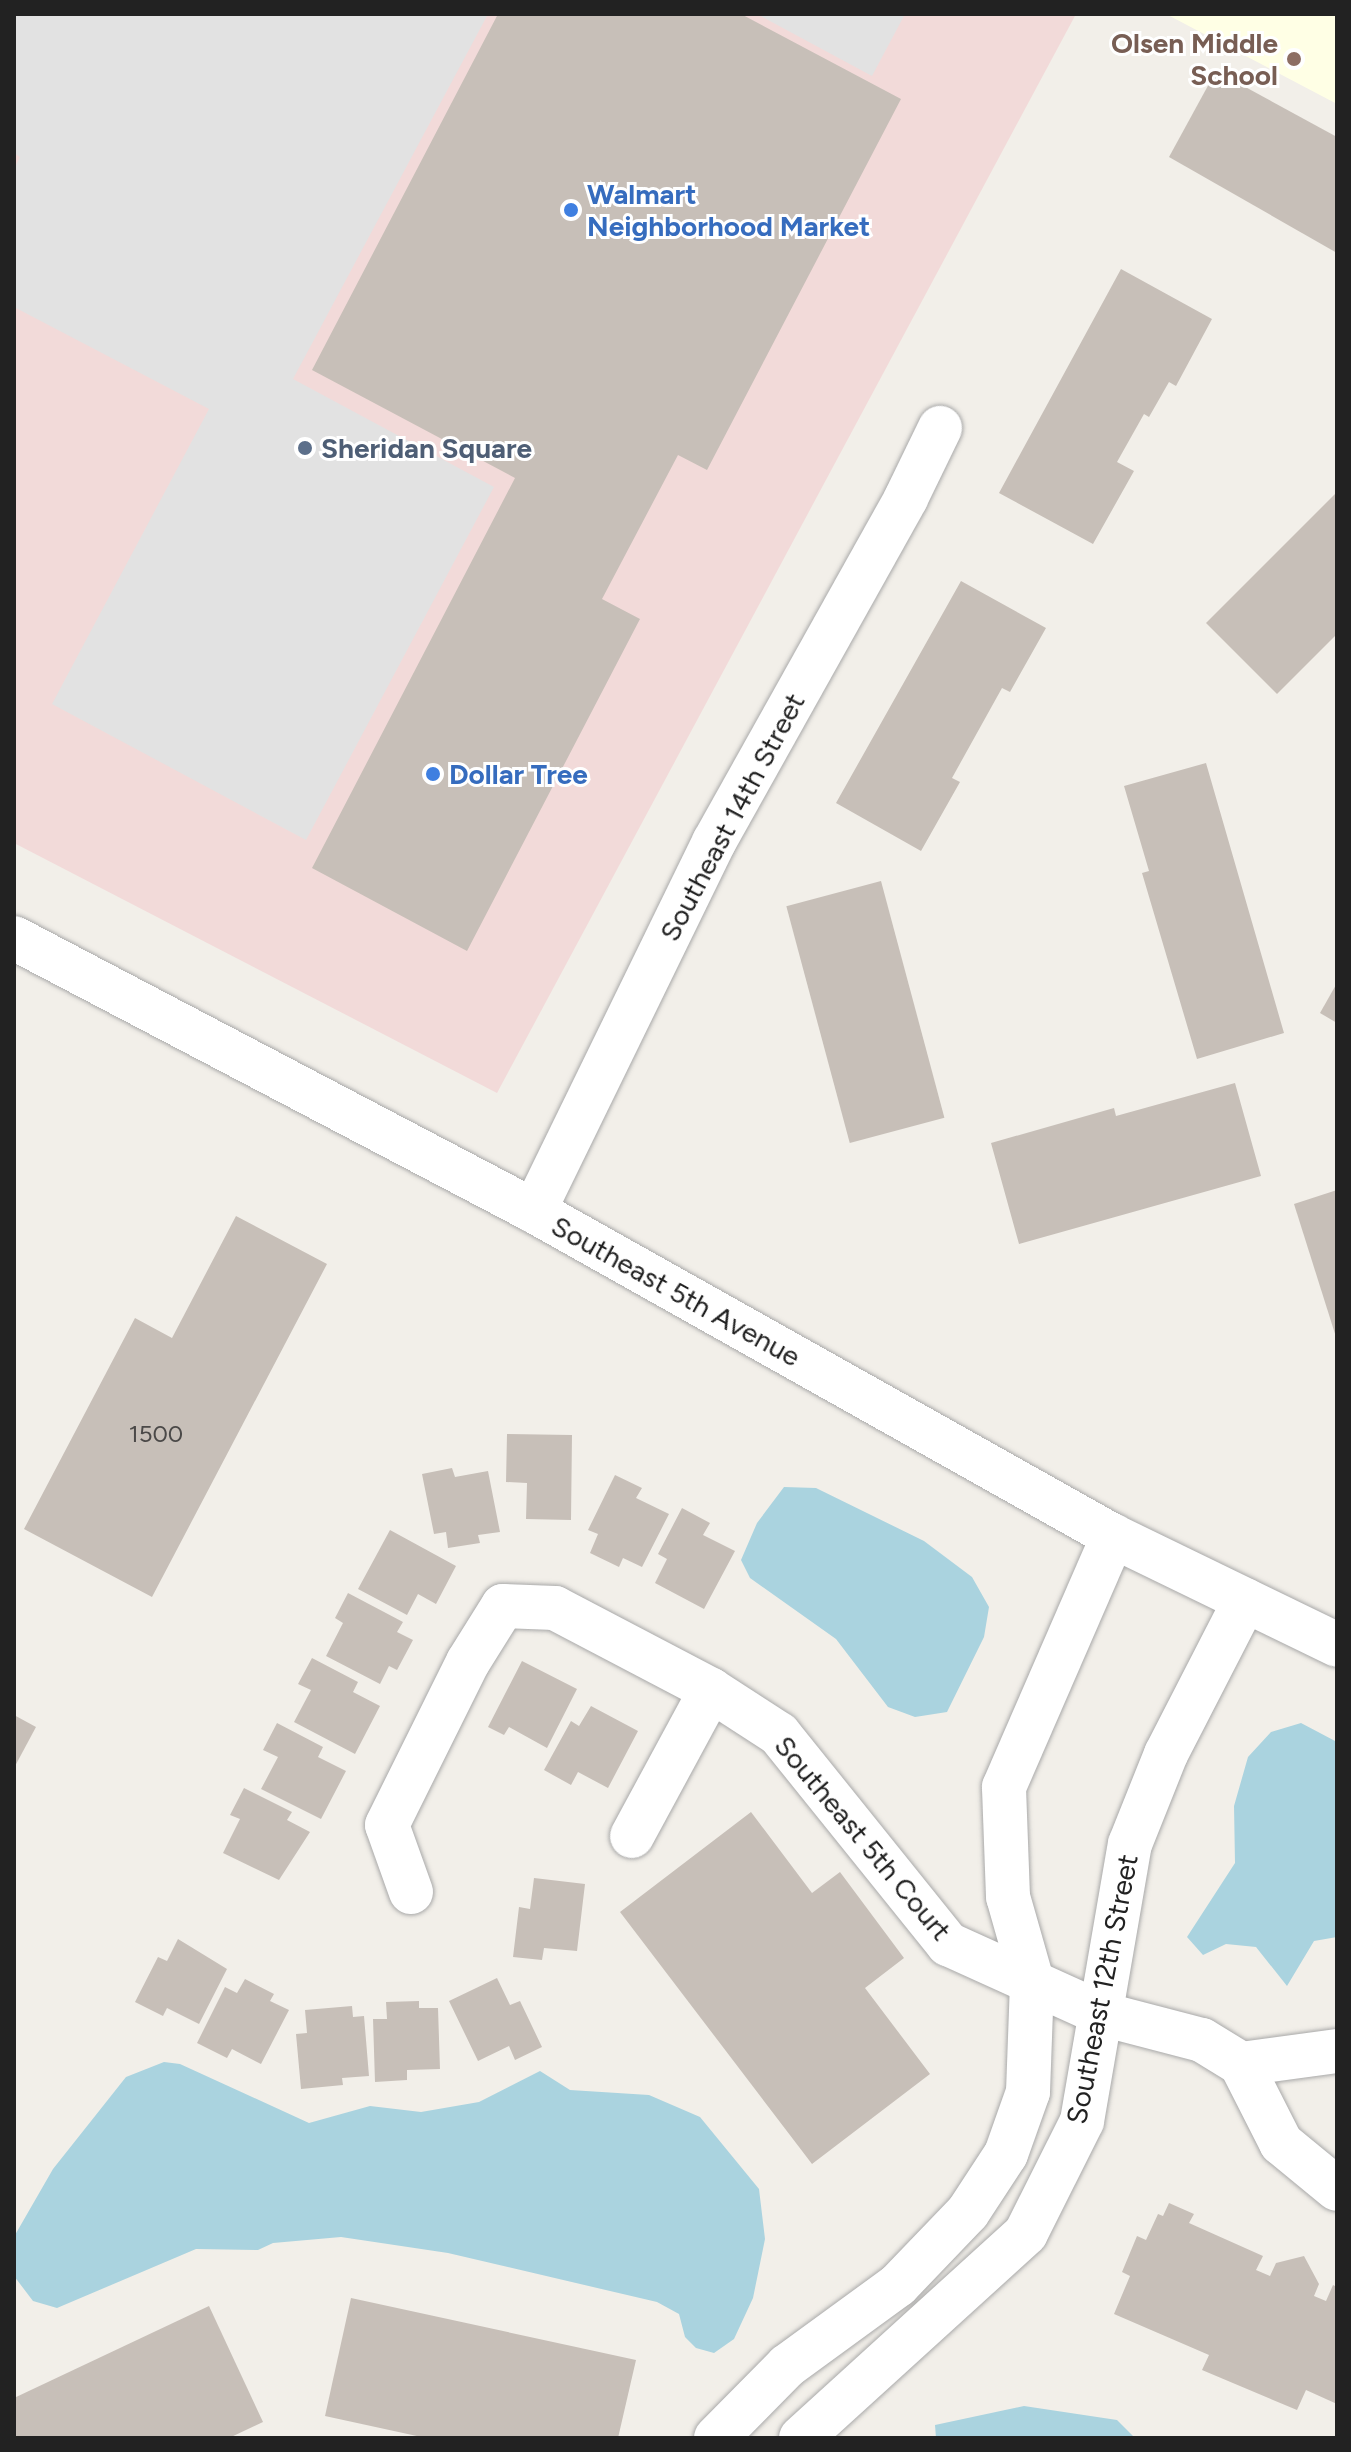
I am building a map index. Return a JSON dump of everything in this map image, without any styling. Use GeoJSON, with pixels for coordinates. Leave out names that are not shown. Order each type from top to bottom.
{"type":"FeatureCollection","features":[{"type":"Feature","properties":{"kind":"street","name":"Southeast 14th Street"},"geometry":{"type":"LineString","coordinates":[[534,1211],[714,842],[906,498],[940,428]]}},
{"type":"Feature","properties":{"kind":"street","name":"Southeast 5th Avenue"},"geometry":{"type":"LineString","coordinates":[[14,938],[534,1211],[1113,1536],[1337,1645]]}},
{"type":"Feature","properties":{"kind":"street","name":"Southeast 12th Street"},"geometry":{"type":"LineString","coordinates":[[716,2438],[787,2366],[898,2285],[968,2212],[1006,2154],[1028,2092],[1032,1981],[1008,1897],[1004,1787],[1113,1536]]}},
{"type":"Feature","properties":{"kind":"street","name":"Southeast 12th Street"},"geometry":{"type":"LineString","coordinates":[[801,2438],[1026,2233],[1082,2121],[1102,2014],[1111,1930],[1130,1844],[1166,1754],[1245,1600]]}},
{"type":"Feature","properties":{"kind":"street","name":"Southeast 5th Court"},"geometry":{"type":"LineString","coordinates":[[411,1892],[387,1825],[468,1662],[503,1606],[555,1608],[711,1690],[779,1734],[948,1944],[1102,2014],[1202,2040],[1241,2064]]}},
{"type":"Feature","properties":{"kind":"street"},"geometry":{"type":"LineString","coordinates":[[632,1836],[711,1690]]}},
{"type":"Feature","properties":{"kind":"street"},"geometry":{"type":"LineString","coordinates":[[1337,2051],[1241,2064],[1281,2143],[1337,2189]]}},
{"type":"Feature","properties":{"kind":"shaded area","name":"Sheridan Square"},"geometry":{"type":"Polygon","coordinates":[[[14,14],[1076,14],[497,1093],[14,843],[14,14]]]}},
{"type":"Feature","properties":{"kind":"shaded area","name":"Sheridan Square"},"geometry":{"type":"Polygon","coordinates":[[[14,14],[488,14],[293,379],[494,487],[306,840],[52,704],[209,409],[14,307],[14,169],[20,157],[14,153],[14,14]]]}},
{"type":"Feature","properties":{"kind":"shaded area"},"geometry":{"type":"Polygon","coordinates":[[[757,14],[905,14],[872,76],[757,14]]]}},
{"type":"Feature","properties":{"kind":"shaded area","name":"Olsen Middle School"},"geometry":{"type":"Polygon","coordinates":[[[1166,14],[1337,14],[1337,104],[1166,14]]]}},
{"type":"Feature","properties":{"kind":"water"},"geometry":{"type":"Polygon","coordinates":[[[784,1487],[816,1488],[924,1541],[972,1577],[989,1607],[984,1637],[947,1712],[915,1717],[888,1707],[836,1639],[750,1578],[741,1560],[757,1523],[784,1487]]]}},
{"type":"Feature","properties":{"kind":"water"},"geometry":{"type":"Polygon","coordinates":[[[1301,1723],[1337,1742],[1337,1937],[1314,1941],[1287,1986],[1256,1947],[1226,1944],[1203,1955],[1187,1937],[1235,1863],[1234,1806],[1248,1757],[1271,1732],[1301,1723]]]}},
{"type":"Feature","properties":{"kind":"water"},"geometry":{"type":"Polygon","coordinates":[[[164,2062],[180,2064],[309,2123],[370,2106],[421,2112],[479,2102],[540,2071],[570,2090],[649,2095],[700,2117],[759,2189],[765,2239],[753,2298],[734,2339],[714,2353],[696,2348],[685,2337],[679,2314],[657,2302],[448,2253],[341,2237],[273,2243],[258,2250],[196,2249],[57,2308],[33,2301],[14,2276],[15,2235],[53,2169],[126,2077],[164,2062]]]}},
{"type":"Feature","properties":{"kind":"water"},"geometry":{"type":"Polygon","coordinates":[[[1024,2406],[1117,2420],[1135,2438],[936,2438],[935,2425],[1024,2406]]]}},
{"type":"Feature","properties":{"kind":"building"},"geometry":{"type":"Polygon","coordinates":[[[498,14],[741,14],[901,99],[707,470],[678,455],[602,599],[640,619],[467,951],[312,868],[515,478],[312,370],[498,14]]]}},
{"type":"Feature","properties":{"kind":"building"},"geometry":{"type":"Polygon","coordinates":[[[1216,71],[1337,137],[1337,253],[1169,157],[1216,71]]]}},
{"type":"Feature","properties":{"kind":"building"},"geometry":{"type":"Polygon","coordinates":[[[1121,269],[1212,319],[1176,386],[1169,382],[1149,417],[1144,414],[1117,462],[1134,471],[1093,544],[999,493],[1121,269]]]}},
{"type":"Feature","properties":{"kind":"building"},"geometry":{"type":"Polygon","coordinates":[[[1337,492],[1337,634],[1277,694],[1206,623],[1337,492]]]}},
{"type":"Feature","properties":{"kind":"building"},"geometry":{"type":"Polygon","coordinates":[[[961,581],[1046,628],[1010,692],[1002,688],[952,778],[960,782],[921,851],[836,803],[961,581]]]}},
{"type":"Feature","properties":{"kind":"building"},"geometry":{"type":"Polygon","coordinates":[[[1206,763],[1284,1033],[1197,1059],[1142,873],[1149,871],[1124,786],[1206,763]]]}},
{"type":"Feature","properties":{"kind":"building"},"geometry":{"type":"Polygon","coordinates":[[[881,881],[944,1118],[850,1143],[786,906],[881,881]]]}},
{"type":"Feature","properties":{"kind":"building"},"geometry":{"type":"Polygon","coordinates":[[[1337,983],[1337,1023],[1320,1013],[1337,983]]]}},
{"type":"Feature","properties":{"kind":"building"},"geometry":{"type":"Polygon","coordinates":[[[1235,1083],[1261,1176],[1019,1244],[991,1143],[1114,1108],[1116,1116],[1235,1083]]]}},
{"type":"Feature","properties":{"kind":"building"},"geometry":{"type":"Polygon","coordinates":[[[1337,1190],[1337,1337],[1336,1337],[1294,1204],[1337,1190]]]}},
{"type":"Feature","properties":{"kind":"building"},"geometry":{"type":"Polygon","coordinates":[[[236,1216],[327,1264],[152,1597],[24,1529],[135,1318],[172,1338],[236,1216]]]}},
{"type":"Feature","properties":{"kind":"building"},"geometry":{"type":"Polygon","coordinates":[[[507,1434],[572,1435],[571,1520],[526,1519],[527,1483],[506,1482],[507,1434]]]}},
{"type":"Feature","properties":{"kind":"building"},"geometry":{"type":"Polygon","coordinates":[[[452,1468],[455,1477],[488,1471],[500,1532],[478,1535],[480,1543],[448,1548],[446,1532],[434,1534],[422,1474],[452,1468]]]}},
{"type":"Feature","properties":{"kind":"building"},"geometry":{"type":"Polygon","coordinates":[[[615,1475],[642,1488],[636,1498],[669,1514],[642,1567],[623,1558],[619,1567],[590,1553],[598,1534],[588,1530],[615,1475]]]}},
{"type":"Feature","properties":{"kind":"building"},"geometry":{"type":"Polygon","coordinates":[[[682,1508],[710,1523],[703,1535],[735,1551],[704,1609],[655,1583],[667,1559],[658,1554],[682,1508]]]}},
{"type":"Feature","properties":{"kind":"building"},"geometry":{"type":"Polygon","coordinates":[[[390,1530],[456,1566],[436,1604],[418,1594],[407,1615],[358,1589],[390,1530]]]}},
{"type":"Feature","properties":{"kind":"building"},"geometry":{"type":"Polygon","coordinates":[[[348,1593],[403,1622],[397,1632],[413,1640],[397,1670],[389,1666],[380,1684],[326,1656],[343,1623],[335,1618],[348,1593]]]}},
{"type":"Feature","properties":{"kind":"building"},"geometry":{"type":"Polygon","coordinates":[[[312,1658],[358,1682],[353,1692],[380,1706],[355,1754],[294,1722],[311,1690],[298,1684],[312,1658]]]}},
{"type":"Feature","properties":{"kind":"building"},"geometry":{"type":"Polygon","coordinates":[[[522,1661],[577,1689],[547,1748],[509,1727],[504,1735],[488,1727],[522,1661]]]}},
{"type":"Feature","properties":{"kind":"building"},"geometry":{"type":"Polygon","coordinates":[[[591,1706],[638,1731],[608,1788],[578,1772],[571,1785],[544,1770],[571,1721],[579,1726],[591,1706]]]}},
{"type":"Feature","properties":{"kind":"building"},"geometry":{"type":"Polygon","coordinates":[[[14,1715],[36,1727],[14,1768],[14,1715]]]}},
{"type":"Feature","properties":{"kind":"building"},"geometry":{"type":"Polygon","coordinates":[[[277,1723],[323,1747],[318,1757],[346,1771],[321,1819],[261,1789],[278,1757],[263,1750],[277,1723]]]}},
{"type":"Feature","properties":{"kind":"building"},"geometry":{"type":"Polygon","coordinates":[[[244,1788],[292,1812],[287,1820],[310,1832],[279,1880],[223,1853],[240,1819],[230,1815],[244,1788]]]}},
{"type":"Feature","properties":{"kind":"building"},"geometry":{"type":"Polygon","coordinates":[[[751,1812],[812,1893],[840,1872],[904,1958],[865,1988],[930,2074],[812,2164],[620,1912],[751,1812]]]}},
{"type":"Feature","properties":{"kind":"building"},"geometry":{"type":"Polygon","coordinates":[[[534,1878],[585,1884],[577,1951],[544,1948],[542,1960],[513,1957],[519,1907],[530,1909],[534,1878]]]}},
{"type":"Feature","properties":{"kind":"building"},"geometry":{"type":"Polygon","coordinates":[[[178,1939],[227,1969],[199,2024],[167,2008],[163,2016],[135,2002],[158,1957],[167,1961],[178,1939]]]}},
{"type":"Feature","properties":{"kind":"building"},"geometry":{"type":"Polygon","coordinates":[[[497,1978],[510,2005],[520,2001],[542,2047],[515,2060],[509,2046],[478,2061],[449,2001],[497,1978]]]}},
{"type":"Feature","properties":{"kind":"building"},"geometry":{"type":"Polygon","coordinates":[[[245,1979],[274,1994],[270,2001],[289,2010],[261,2064],[232,2049],[227,2058],[197,2043],[225,1987],[237,1993],[245,1979]]]}},
{"type":"Feature","properties":{"kind":"building"},"geometry":{"type":"Polygon","coordinates":[[[419,2001],[419,2008],[438,2008],[440,2069],[407,2070],[407,2080],[375,2082],[373,2019],[387,2019],[386,2002],[419,2001]]]}},
{"type":"Feature","properties":{"kind":"building"},"geometry":{"type":"Polygon","coordinates":[[[352,2006],[353,2017],[364,2016],[369,2076],[342,2078],[343,2085],[301,2089],[296,2034],[307,2033],[305,2010],[352,2006]]]}},
{"type":"Feature","properties":{"kind":"building"},"geometry":{"type":"Polygon","coordinates":[[[1169,2203],[1194,2214],[1189,2223],[1263,2256],[1256,2270],[1270,2276],[1276,2263],[1304,2256],[1319,2284],[1314,2296],[1326,2301],[1333,2285],[1337,2287],[1337,2404],[1306,2390],[1297,2410],[1202,2370],[1209,2355],[1114,2314],[1130,2276],[1122,2272],[1137,2236],[1146,2240],[1158,2214],[1163,2216],[1169,2203]]]}},
{"type":"Feature","properties":{"kind":"building"},"geometry":{"type":"Polygon","coordinates":[[[351,2298],[636,2360],[618,2438],[426,2438],[325,2416],[351,2298]]]}},
{"type":"Feature","properties":{"kind":"building"},"geometry":{"type":"Polygon","coordinates":[[[209,2306],[263,2422],[229,2438],[14,2438],[14,2398],[209,2306]]]}},
{"type":"Feature","properties":{"kind":"place","name":"Olsen Middle School"},"geometry":{"type":"Point","coordinates":[1294,59]}},
{"type":"Feature","properties":{"kind":"place","name":"Walmart Neighborhood Market"},"geometry":{"type":"Point","coordinates":[571,210]}},
{"type":"Feature","properties":{"kind":"place","name":"Sheridan Square"},"geometry":{"type":"Point","coordinates":[305,448]}},
{"type":"Feature","properties":{"kind":"place","name":"Dollar Tree"},"geometry":{"type":"Point","coordinates":[433,774]}}]}
